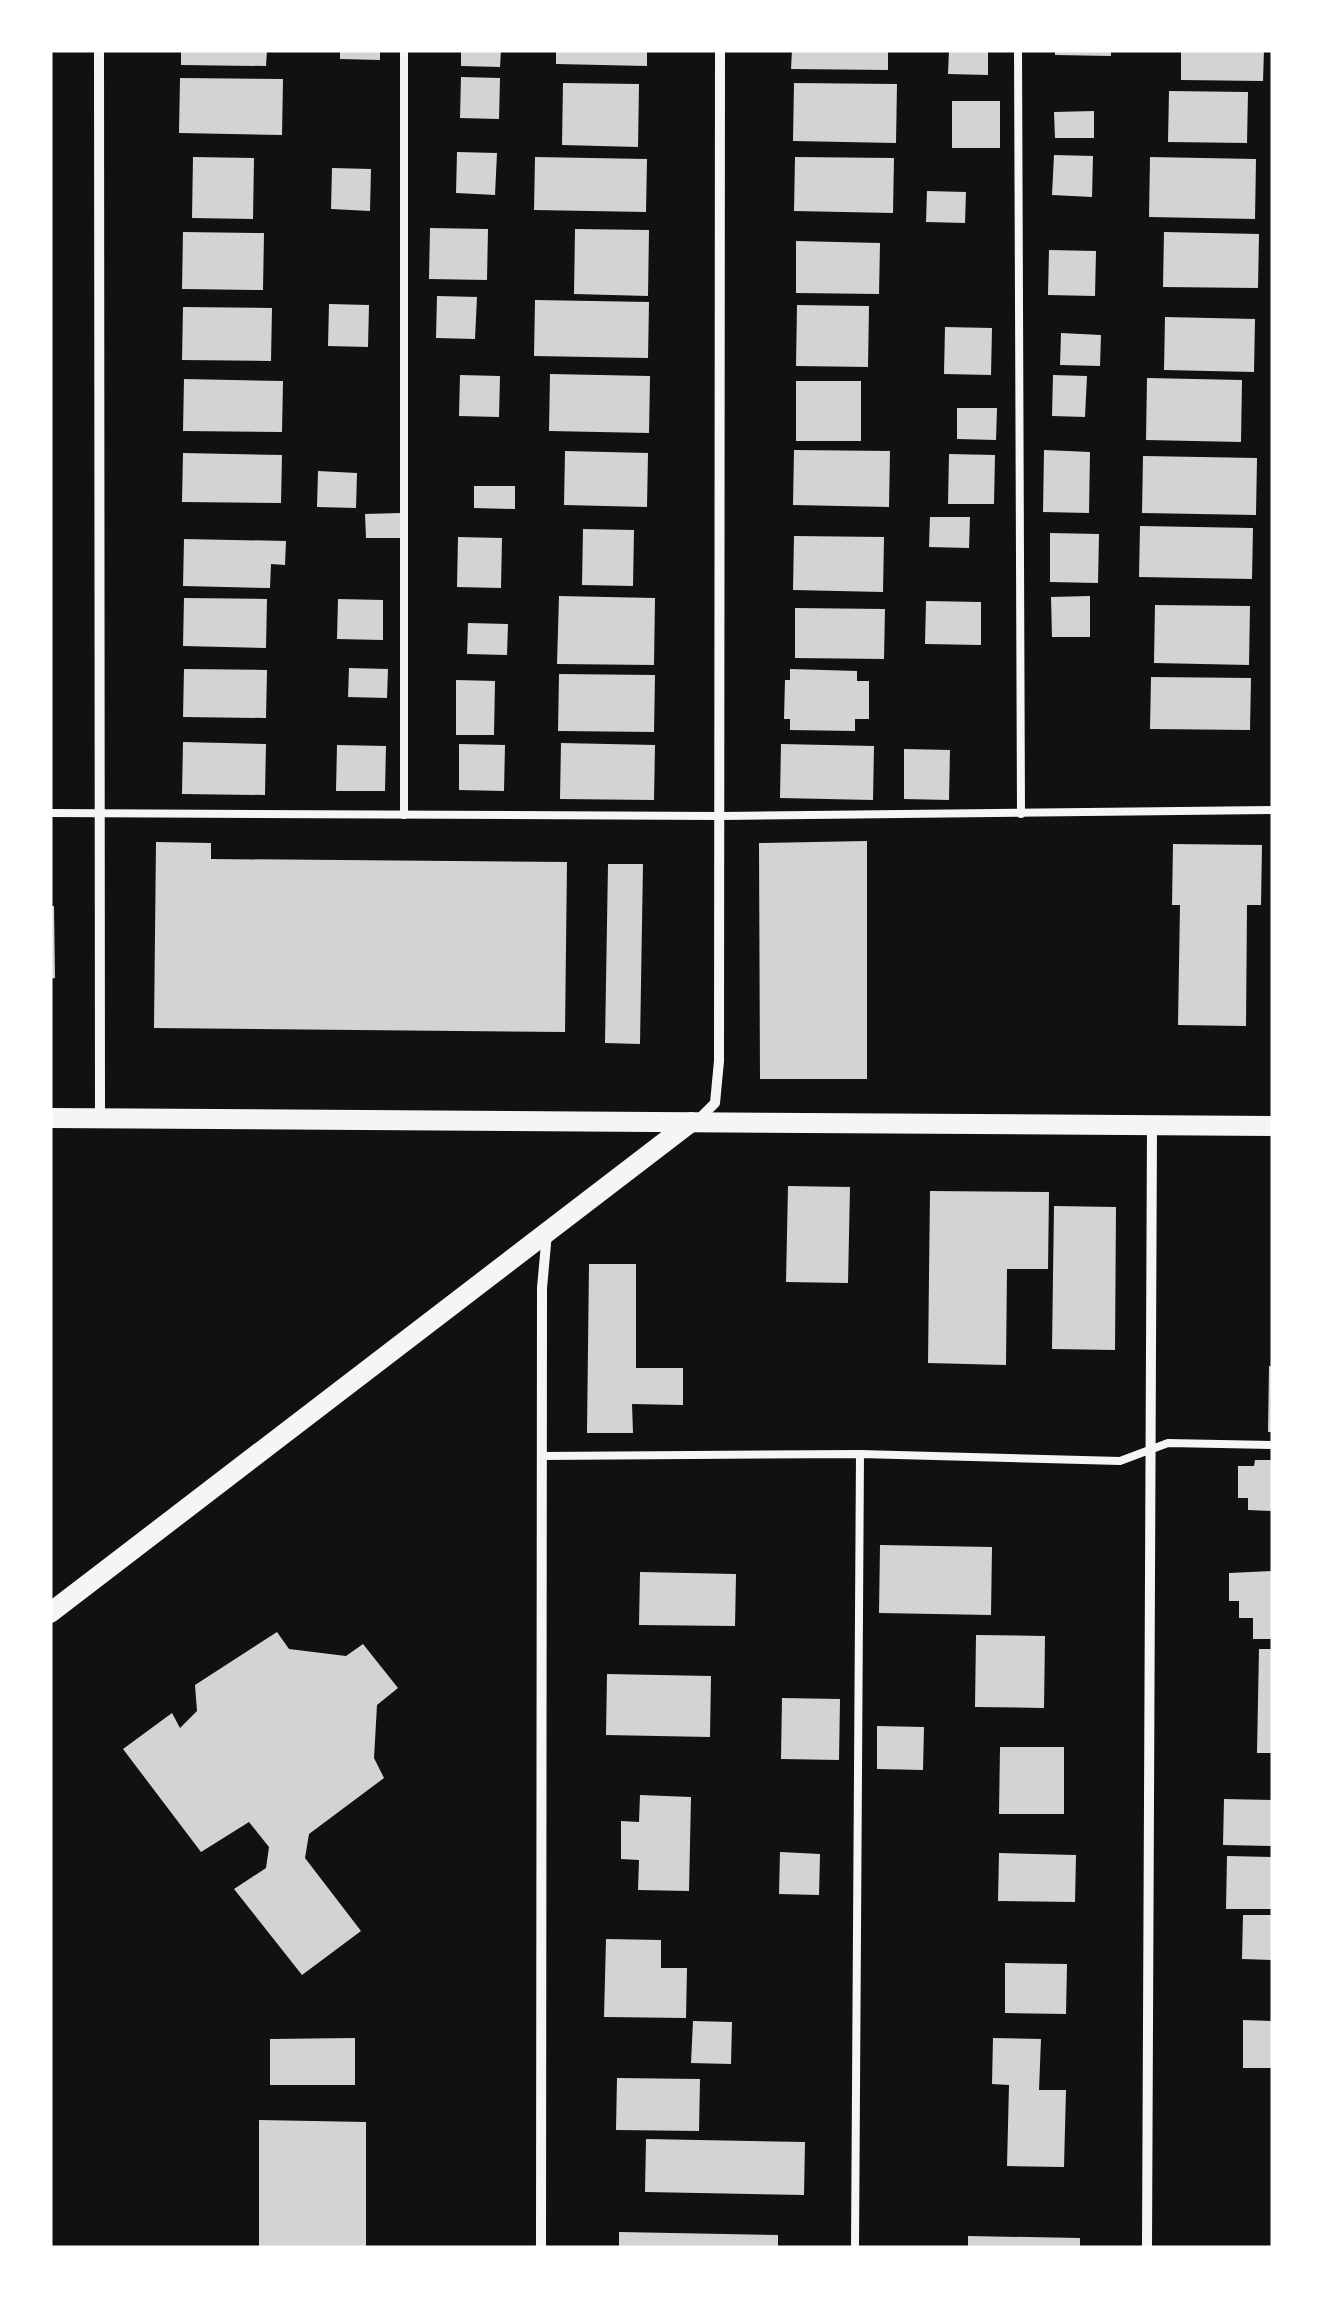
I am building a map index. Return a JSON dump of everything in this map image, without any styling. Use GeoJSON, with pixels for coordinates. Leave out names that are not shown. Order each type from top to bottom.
{"type":"FeatureCollection","features":[{"type":"Feature","properties":{"kind":"main road"},"geometry":{"type":"LineString","coordinates":[[50,1118],[1273,1126]]}},
{"type":"Feature","properties":{"kind":"main road"},"geometry":{"type":"LineString","coordinates":[[50,1613],[691,1122]]}},
{"type":"Feature","properties":{"kind":"street"},"geometry":{"type":"LineString","coordinates":[[99,50],[100,1118]]}},
{"type":"Feature","properties":{"kind":"street"},"geometry":{"type":"LineString","coordinates":[[691,1122],[706,1115],[715,1103],[718,1083],[720,50]]}},
{"type":"Feature","properties":{"kind":"street"},"geometry":{"type":"LineString","coordinates":[[1147,2248],[1152,1125]]}},
{"type":"Feature","properties":{"kind":"street"},"geometry":{"type":"LineString","coordinates":[[541,2248],[542,1288],[548,1232]]}},
{"type":"Feature","properties":{"kind":"lane"},"geometry":{"type":"LineString","coordinates":[[404,50],[404,814]]}},
{"type":"Feature","properties":{"kind":"lane"},"geometry":{"type":"LineString","coordinates":[[1018,50],[1022,814]]}},
{"type":"Feature","properties":{"kind":"lane"},"geometry":{"type":"LineString","coordinates":[[50,812],[720,816],[1273,810]]}},
{"type":"Feature","properties":{"kind":"lane"},"geometry":{"type":"LineString","coordinates":[[542,1456],[860,1454],[1120,1461],[1168,1443],[1273,1445]]}},
{"type":"Feature","properties":{"kind":"lane"},"geometry":{"type":"LineString","coordinates":[[855,2248],[860,1454]]}},
{"type":"Feature","properties":{"kind":"building"},"geometry":{"type":"Polygon","coordinates":[[[181,50],[267,50],[266,66],[181,65],[181,50]]]}},
{"type":"Feature","properties":{"kind":"building"},"geometry":{"type":"Polygon","coordinates":[[[340,50],[380,50],[380,60],[340,59],[340,50]]]}},
{"type":"Feature","properties":{"kind":"building"},"geometry":{"type":"Polygon","coordinates":[[[461,50],[501,50],[500,67],[461,66],[461,50]]]}},
{"type":"Feature","properties":{"kind":"building"},"geometry":{"type":"Polygon","coordinates":[[[556,50],[647,50],[647,66],[556,64],[556,50]]]}},
{"type":"Feature","properties":{"kind":"building"},"geometry":{"type":"Polygon","coordinates":[[[792,50],[888,50],[888,70],[791,69],[792,50]]]}},
{"type":"Feature","properties":{"kind":"building"},"geometry":{"type":"Polygon","coordinates":[[[949,50],[988,50],[988,75],[948,74],[949,50]]]}},
{"type":"Feature","properties":{"kind":"building"},"geometry":{"type":"Polygon","coordinates":[[[1055,50],[1111,50],[1111,56],[1055,55],[1055,50]]]}},
{"type":"Feature","properties":{"kind":"building"},"geometry":{"type":"Polygon","coordinates":[[[1181,50],[1264,50],[1263,81],[1181,80],[1181,50]]]}},
{"type":"Feature","properties":{"kind":"building"},"geometry":{"type":"Polygon","coordinates":[[[461,77],[500,78],[499,119],[460,118],[461,77]]]}},
{"type":"Feature","properties":{"kind":"building"},"geometry":{"type":"Polygon","coordinates":[[[180,78],[283,79],[282,135],[179,133],[180,78]]]}},
{"type":"Feature","properties":{"kind":"building"},"geometry":{"type":"Polygon","coordinates":[[[563,83],[639,84],[638,147],[562,145],[563,83]]]}},
{"type":"Feature","properties":{"kind":"building"},"geometry":{"type":"Polygon","coordinates":[[[794,83],[897,84],[896,143],[793,141],[794,83]]]}},
{"type":"Feature","properties":{"kind":"building"},"geometry":{"type":"Polygon","coordinates":[[[1169,91],[1248,92],[1247,143],[1168,142],[1169,91]]]}},
{"type":"Feature","properties":{"kind":"building"},"geometry":{"type":"Polygon","coordinates":[[[952,101],[1000,101],[1000,148],[952,148],[952,101]]]}},
{"type":"Feature","properties":{"kind":"building"},"geometry":{"type":"Polygon","coordinates":[[[1094,111],[1094,138],[1055,138],[1054,112],[1094,111]]]}},
{"type":"Feature","properties":{"kind":"building"},"geometry":{"type":"Polygon","coordinates":[[[457,152],[497,153],[495,195],[456,193],[457,152]]]}},
{"type":"Feature","properties":{"kind":"building"},"geometry":{"type":"Polygon","coordinates":[[[1054,155],[1093,156],[1092,197],[1052,195],[1054,155]]]}},
{"type":"Feature","properties":{"kind":"building"},"geometry":{"type":"Polygon","coordinates":[[[193,157],[254,158],[253,219],[192,218],[193,157]]]}},
{"type":"Feature","properties":{"kind":"building"},"geometry":{"type":"Polygon","coordinates":[[[535,157],[647,159],[646,212],[534,210],[535,157]]]}},
{"type":"Feature","properties":{"kind":"building"},"geometry":{"type":"Polygon","coordinates":[[[795,157],[894,158],[893,213],[794,211],[795,157]]]}},
{"type":"Feature","properties":{"kind":"building"},"geometry":{"type":"Polygon","coordinates":[[[1150,157],[1256,159],[1255,219],[1149,217],[1150,157]]]}},
{"type":"Feature","properties":{"kind":"building"},"geometry":{"type":"Polygon","coordinates":[[[332,168],[371,169],[370,211],[331,209],[332,168]]]}},
{"type":"Feature","properties":{"kind":"building"},"geometry":{"type":"Polygon","coordinates":[[[927,191],[966,192],[965,223],[926,222],[927,191]]]}},
{"type":"Feature","properties":{"kind":"building"},"geometry":{"type":"Polygon","coordinates":[[[430,228],[488,229],[487,280],[429,279],[430,228]]]}},
{"type":"Feature","properties":{"kind":"building"},"geometry":{"type":"Polygon","coordinates":[[[575,229],[649,230],[648,296],[574,294],[575,229]]]}},
{"type":"Feature","properties":{"kind":"building"},"geometry":{"type":"Polygon","coordinates":[[[183,232],[264,233],[263,290],[182,289],[183,232]]]}},
{"type":"Feature","properties":{"kind":"building"},"geometry":{"type":"Polygon","coordinates":[[[1164,232],[1259,234],[1258,288],[1163,287],[1164,232]]]}},
{"type":"Feature","properties":{"kind":"building"},"geometry":{"type":"Polygon","coordinates":[[[796,241],[880,243],[879,294],[796,293],[796,241]]]}},
{"type":"Feature","properties":{"kind":"building"},"geometry":{"type":"Polygon","coordinates":[[[1049,250],[1096,251],[1095,296],[1048,295],[1049,250]]]}},
{"type":"Feature","properties":{"kind":"building"},"geometry":{"type":"Polygon","coordinates":[[[437,296],[477,297],[475,339],[436,338],[437,296]]]}},
{"type":"Feature","properties":{"kind":"building"},"geometry":{"type":"Polygon","coordinates":[[[535,300],[649,302],[648,358],[534,356],[535,300]]]}},
{"type":"Feature","properties":{"kind":"building"},"geometry":{"type":"Polygon","coordinates":[[[329,304],[369,305],[368,347],[328,346],[329,304]]]}},
{"type":"Feature","properties":{"kind":"building"},"geometry":{"type":"Polygon","coordinates":[[[797,305],[869,306],[868,367],[796,366],[797,305]]]}},
{"type":"Feature","properties":{"kind":"building"},"geometry":{"type":"Polygon","coordinates":[[[183,307],[272,308],[271,361],[182,360],[183,307]]]}},
{"type":"Feature","properties":{"kind":"building"},"geometry":{"type":"Polygon","coordinates":[[[1165,317],[1255,319],[1254,372],[1164,370],[1165,317]]]}},
{"type":"Feature","properties":{"kind":"building"},"geometry":{"type":"Polygon","coordinates":[[[945,327],[992,328],[991,375],[944,374],[945,327]]]}},
{"type":"Feature","properties":{"kind":"building"},"geometry":{"type":"Polygon","coordinates":[[[1061,333],[1101,335],[1100,366],[1060,365],[1061,333]]]}},
{"type":"Feature","properties":{"kind":"building"},"geometry":{"type":"Polygon","coordinates":[[[550,374],[650,376],[649,433],[549,431],[550,374]]]}},
{"type":"Feature","properties":{"kind":"building"},"geometry":{"type":"Polygon","coordinates":[[[460,375],[500,376],[499,417],[459,416],[460,375]]]}},
{"type":"Feature","properties":{"kind":"building"},"geometry":{"type":"Polygon","coordinates":[[[1053,375],[1087,376],[1085,417],[1052,416],[1053,375]]]}},
{"type":"Feature","properties":{"kind":"building"},"geometry":{"type":"Polygon","coordinates":[[[1147,378],[1242,380],[1241,442],[1146,440],[1147,378]]]}},
{"type":"Feature","properties":{"kind":"building"},"geometry":{"type":"Polygon","coordinates":[[[184,379],[283,381],[282,432],[183,431],[184,379]]]}},
{"type":"Feature","properties":{"kind":"building"},"geometry":{"type":"Polygon","coordinates":[[[796,381],[861,381],[861,441],[796,441],[796,381]]]}},
{"type":"Feature","properties":{"kind":"building"},"geometry":{"type":"Polygon","coordinates":[[[957,408],[997,408],[996,440],[957,439],[957,408]]]}},
{"type":"Feature","properties":{"kind":"building"},"geometry":{"type":"Polygon","coordinates":[[[794,450],[890,451],[889,507],[793,505],[794,450]]]}},
{"type":"Feature","properties":{"kind":"building"},"geometry":{"type":"Polygon","coordinates":[[[1044,450],[1090,452],[1089,513],[1043,512],[1044,450]]]}},
{"type":"Feature","properties":{"kind":"building"},"geometry":{"type":"Polygon","coordinates":[[[565,451],[648,453],[647,507],[564,505],[565,451]]]}},
{"type":"Feature","properties":{"kind":"building"},"geometry":{"type":"Polygon","coordinates":[[[183,453],[282,455],[281,503],[182,502],[183,453]]]}},
{"type":"Feature","properties":{"kind":"building"},"geometry":{"type":"Polygon","coordinates":[[[949,454],[995,455],[994,504],[948,504],[949,454]]]}},
{"type":"Feature","properties":{"kind":"building"},"geometry":{"type":"Polygon","coordinates":[[[1143,456],[1257,458],[1256,515],[1142,513],[1143,456]]]}},
{"type":"Feature","properties":{"kind":"building"},"geometry":{"type":"Polygon","coordinates":[[[318,471],[357,473],[356,508],[317,507],[318,471]]]}},
{"type":"Feature","properties":{"kind":"building"},"geometry":{"type":"Polygon","coordinates":[[[474,486],[515,486],[515,509],[474,508],[474,486]]]}},
{"type":"Feature","properties":{"kind":"building"},"geometry":{"type":"Polygon","coordinates":[[[400,513],[401,538],[366,538],[365,514],[400,513]]]}},
{"type":"Feature","properties":{"kind":"building"},"geometry":{"type":"Polygon","coordinates":[[[930,517],[970,517],[969,548],[929,547],[930,517]]]}},
{"type":"Feature","properties":{"kind":"building"},"geometry":{"type":"Polygon","coordinates":[[[1140,526],[1253,528],[1252,579],[1139,577],[1140,526]]]}},
{"type":"Feature","properties":{"kind":"building"},"geometry":{"type":"Polygon","coordinates":[[[583,529],[634,530],[633,586],[582,585],[583,529]]]}},
{"type":"Feature","properties":{"kind":"building"},"geometry":{"type":"Polygon","coordinates":[[[1050,533],[1099,534],[1098,583],[1050,582],[1050,533]]]}},
{"type":"Feature","properties":{"kind":"building"},"geometry":{"type":"Polygon","coordinates":[[[794,536],[884,537],[883,592],[793,590],[794,536]]]}},
{"type":"Feature","properties":{"kind":"building"},"geometry":{"type":"Polygon","coordinates":[[[458,537],[502,538],[501,588],[457,587],[458,537]]]}},
{"type":"Feature","properties":{"kind":"building"},"geometry":{"type":"Polygon","coordinates":[[[184,539],[286,541],[285,565],[271,564],[270,588],[183,586],[184,539]]]}},
{"type":"Feature","properties":{"kind":"building"},"geometry":{"type":"Polygon","coordinates":[[[559,596],[655,598],[654,665],[557,664],[559,596]]]}},
{"type":"Feature","properties":{"kind":"building"},"geometry":{"type":"Polygon","coordinates":[[[1090,596],[1090,637],[1052,637],[1051,597],[1090,596]]]}},
{"type":"Feature","properties":{"kind":"building"},"geometry":{"type":"Polygon","coordinates":[[[184,598],[267,599],[266,648],[183,646],[184,598]]]}},
{"type":"Feature","properties":{"kind":"building"},"geometry":{"type":"Polygon","coordinates":[[[338,599],[383,600],[383,640],[337,639],[338,599]]]}},
{"type":"Feature","properties":{"kind":"building"},"geometry":{"type":"Polygon","coordinates":[[[926,601],[981,602],[981,645],[925,644],[926,601]]]}},
{"type":"Feature","properties":{"kind":"building"},"geometry":{"type":"Polygon","coordinates":[[[1155,605],[1250,606],[1249,665],[1154,663],[1155,605]]]}},
{"type":"Feature","properties":{"kind":"building"},"geometry":{"type":"Polygon","coordinates":[[[795,608],[885,609],[884,659],[795,658],[795,608]]]}},
{"type":"Feature","properties":{"kind":"building"},"geometry":{"type":"Polygon","coordinates":[[[468,623],[508,624],[507,655],[467,654],[468,623]]]}},
{"type":"Feature","properties":{"kind":"building"},"geometry":{"type":"Polygon","coordinates":[[[349,668],[388,669],[387,698],[348,697],[349,668]]]}},
{"type":"Feature","properties":{"kind":"building"},"geometry":{"type":"Polygon","coordinates":[[[184,669],[267,670],[266,718],[183,717],[184,669]]]}},
{"type":"Feature","properties":{"kind":"building"},"geometry":{"type":"Polygon","coordinates":[[[790,669],[857,671],[857,681],[869,681],[869,719],[855,719],[855,731],[790,730],[790,719],[784,719],[785,680],[790,680],[790,669]]]}},
{"type":"Feature","properties":{"kind":"building"},"geometry":{"type":"Polygon","coordinates":[[[559,674],[655,675],[654,732],[558,731],[559,674]]]}},
{"type":"Feature","properties":{"kind":"building"},"geometry":{"type":"Polygon","coordinates":[[[1151,677],[1251,678],[1250,730],[1150,729],[1151,677]]]}},
{"type":"Feature","properties":{"kind":"building"},"geometry":{"type":"Polygon","coordinates":[[[456,680],[495,681],[494,735],[456,735],[456,680]]]}},
{"type":"Feature","properties":{"kind":"building"},"geometry":{"type":"Polygon","coordinates":[[[183,742],[266,744],[265,795],[182,794],[183,742]]]}},
{"type":"Feature","properties":{"kind":"building"},"geometry":{"type":"Polygon","coordinates":[[[561,743],[655,745],[654,800],[560,799],[561,743]]]}},
{"type":"Feature","properties":{"kind":"building"},"geometry":{"type":"Polygon","coordinates":[[[459,744],[505,745],[504,791],[459,790],[459,744]]]}},
{"type":"Feature","properties":{"kind":"building"},"geometry":{"type":"Polygon","coordinates":[[[781,744],[874,746],[873,800],[780,798],[781,744]]]}},
{"type":"Feature","properties":{"kind":"building"},"geometry":{"type":"Polygon","coordinates":[[[337,745],[386,746],[385,791],[336,791],[337,745]]]}},
{"type":"Feature","properties":{"kind":"building"},"geometry":{"type":"Polygon","coordinates":[[[904,749],[950,750],[949,800],[904,799],[904,749]]]}},
{"type":"Feature","properties":{"kind":"building"},"geometry":{"type":"Polygon","coordinates":[[[867,841],[867,1079],[760,1079],[759,843],[867,841]]]}},
{"type":"Feature","properties":{"kind":"building"},"geometry":{"type":"Polygon","coordinates":[[[156,842],[211,843],[211,859],[567,862],[565,1032],[154,1028],[156,842]]]}},
{"type":"Feature","properties":{"kind":"building"},"geometry":{"type":"Polygon","coordinates":[[[1173,844],[1262,845],[1261,905],[1247,905],[1246,1026],[1178,1025],[1180,905],[1172,905],[1173,844]]]}},
{"type":"Feature","properties":{"kind":"building"},"geometry":{"type":"Polygon","coordinates":[[[608,864],[643,864],[640,1044],[605,1043],[608,864]]]}},
{"type":"Feature","properties":{"kind":"building"},"geometry":{"type":"Polygon","coordinates":[[[50,906],[54,906],[55,978],[50,979],[50,906]]]}},
{"type":"Feature","properties":{"kind":"building"},"geometry":{"type":"Polygon","coordinates":[[[788,1186],[850,1187],[848,1283],[786,1282],[788,1186]]]}},
{"type":"Feature","properties":{"kind":"building"},"geometry":{"type":"Polygon","coordinates":[[[930,1191],[1049,1192],[1048,1269],[1007,1269],[1006,1365],[928,1363],[930,1191]]]}},
{"type":"Feature","properties":{"kind":"building"},"geometry":{"type":"Polygon","coordinates":[[[1054,1206],[1116,1207],[1115,1350],[1052,1349],[1054,1206]]]}},
{"type":"Feature","properties":{"kind":"building"},"geometry":{"type":"Polygon","coordinates":[[[589,1264],[636,1264],[636,1368],[683,1368],[683,1405],[632,1404],[633,1433],[587,1433],[589,1264]]]}},
{"type":"Feature","properties":{"kind":"building"},"geometry":{"type":"Polygon","coordinates":[[[1269,1366],[1273,1366],[1273,1432],[1268,1432],[1269,1366]]]}},
{"type":"Feature","properties":{"kind":"building"},"geometry":{"type":"Polygon","coordinates":[[[1255,1460],[1273,1460],[1273,1511],[1248,1510],[1248,1498],[1238,1498],[1238,1466],[1254,1466],[1255,1460]]]}},
{"type":"Feature","properties":{"kind":"building"},"geometry":{"type":"Polygon","coordinates":[[[880,1545],[992,1547],[991,1615],[879,1613],[880,1545]]]}},
{"type":"Feature","properties":{"kind":"building"},"geometry":{"type":"Polygon","coordinates":[[[1273,1571],[1273,1639],[1253,1639],[1253,1618],[1239,1618],[1239,1601],[1229,1601],[1229,1573],[1273,1571]]]}},
{"type":"Feature","properties":{"kind":"building"},"geometry":{"type":"Polygon","coordinates":[[[640,1572],[736,1574],[735,1626],[639,1625],[640,1572]]]}},
{"type":"Feature","properties":{"kind":"building"},"geometry":{"type":"Polygon","coordinates":[[[277,1632],[289,1649],[346,1656],[363,1644],[398,1688],[377,1705],[374,1758],[384,1778],[309,1834],[305,1858],[361,1931],[302,1975],[234,1889],[266,1868],[269,1847],[249,1822],[201,1852],[123,1749],[172,1713],[180,1728],[197,1711],[195,1685],[277,1632]]]}},
{"type":"Feature","properties":{"kind":"building"},"geometry":{"type":"Polygon","coordinates":[[[976,1635],[1045,1636],[1044,1708],[975,1707],[976,1635]]]}},
{"type":"Feature","properties":{"kind":"building"},"geometry":{"type":"Polygon","coordinates":[[[1259,1649],[1273,1649],[1273,1753],[1257,1753],[1259,1649]]]}},
{"type":"Feature","properties":{"kind":"building"},"geometry":{"type":"Polygon","coordinates":[[[607,1674],[711,1676],[710,1737],[606,1735],[607,1674]]]}},
{"type":"Feature","properties":{"kind":"building"},"geometry":{"type":"Polygon","coordinates":[[[782,1698],[840,1699],[839,1760],[781,1759],[782,1698]]]}},
{"type":"Feature","properties":{"kind":"building"},"geometry":{"type":"Polygon","coordinates":[[[877,1726],[924,1727],[923,1770],[877,1769],[877,1726]]]}},
{"type":"Feature","properties":{"kind":"building"},"geometry":{"type":"Polygon","coordinates":[[[1000,1747],[1064,1747],[1064,1814],[999,1814],[1000,1747]]]}},
{"type":"Feature","properties":{"kind":"building"},"geometry":{"type":"Polygon","coordinates":[[[640,1795],[691,1797],[689,1891],[638,1890],[639,1860],[621,1859],[621,1821],[639,1822],[640,1795]]]}},
{"type":"Feature","properties":{"kind":"building"},"geometry":{"type":"Polygon","coordinates":[[[1224,1799],[1273,1800],[1273,1846],[1223,1845],[1224,1799]]]}},
{"type":"Feature","properties":{"kind":"building"},"geometry":{"type":"Polygon","coordinates":[[[780,1852],[820,1854],[819,1895],[779,1894],[780,1852]]]}},
{"type":"Feature","properties":{"kind":"building"},"geometry":{"type":"Polygon","coordinates":[[[999,1853],[1076,1855],[1075,1902],[998,1901],[999,1853]]]}},
{"type":"Feature","properties":{"kind":"building"},"geometry":{"type":"Polygon","coordinates":[[[1227,1856],[1273,1857],[1273,1909],[1226,1909],[1227,1856]]]}},
{"type":"Feature","properties":{"kind":"building"},"geometry":{"type":"Polygon","coordinates":[[[1243,1915],[1273,1915],[1273,1960],[1242,1959],[1243,1915]]]}},
{"type":"Feature","properties":{"kind":"building"},"geometry":{"type":"Polygon","coordinates":[[[606,1939],[661,1940],[661,1968],[687,1968],[686,2018],[604,2017],[606,1939]]]}},
{"type":"Feature","properties":{"kind":"building"},"geometry":{"type":"Polygon","coordinates":[[[1005,1963],[1067,1964],[1066,2014],[1005,2013],[1005,1963]]]}},
{"type":"Feature","properties":{"kind":"building"},"geometry":{"type":"Polygon","coordinates":[[[1243,2020],[1273,2021],[1273,2068],[1243,2068],[1243,2020]]]}},
{"type":"Feature","properties":{"kind":"building"},"geometry":{"type":"Polygon","coordinates":[[[693,2021],[732,2022],[731,2064],[691,2063],[693,2021]]]}},
{"type":"Feature","properties":{"kind":"building"},"geometry":{"type":"Polygon","coordinates":[[[355,2038],[355,2085],[270,2085],[270,2039],[355,2038]]]}},
{"type":"Feature","properties":{"kind":"building"},"geometry":{"type":"Polygon","coordinates":[[[993,2038],[1041,2039],[1039,2090],[1066,2090],[1064,2167],[1007,2166],[1009,2085],[992,2084],[993,2038]]]}},
{"type":"Feature","properties":{"kind":"building"},"geometry":{"type":"Polygon","coordinates":[[[617,2078],[700,2079],[699,2131],[616,2130],[617,2078]]]}},
{"type":"Feature","properties":{"kind":"building"},"geometry":{"type":"Polygon","coordinates":[[[259,2120],[366,2122],[366,2248],[259,2248],[259,2120]]]}},
{"type":"Feature","properties":{"kind":"building"},"geometry":{"type":"Polygon","coordinates":[[[646,2139],[805,2142],[804,2195],[645,2192],[646,2139]]]}},
{"type":"Feature","properties":{"kind":"building"},"geometry":{"type":"Polygon","coordinates":[[[619,2232],[778,2235],[778,2248],[619,2248],[619,2232]]]}},
{"type":"Feature","properties":{"kind":"building"},"geometry":{"type":"Polygon","coordinates":[[[968,2236],[1080,2238],[1080,2248],[968,2248],[968,2236]]]}}]}
